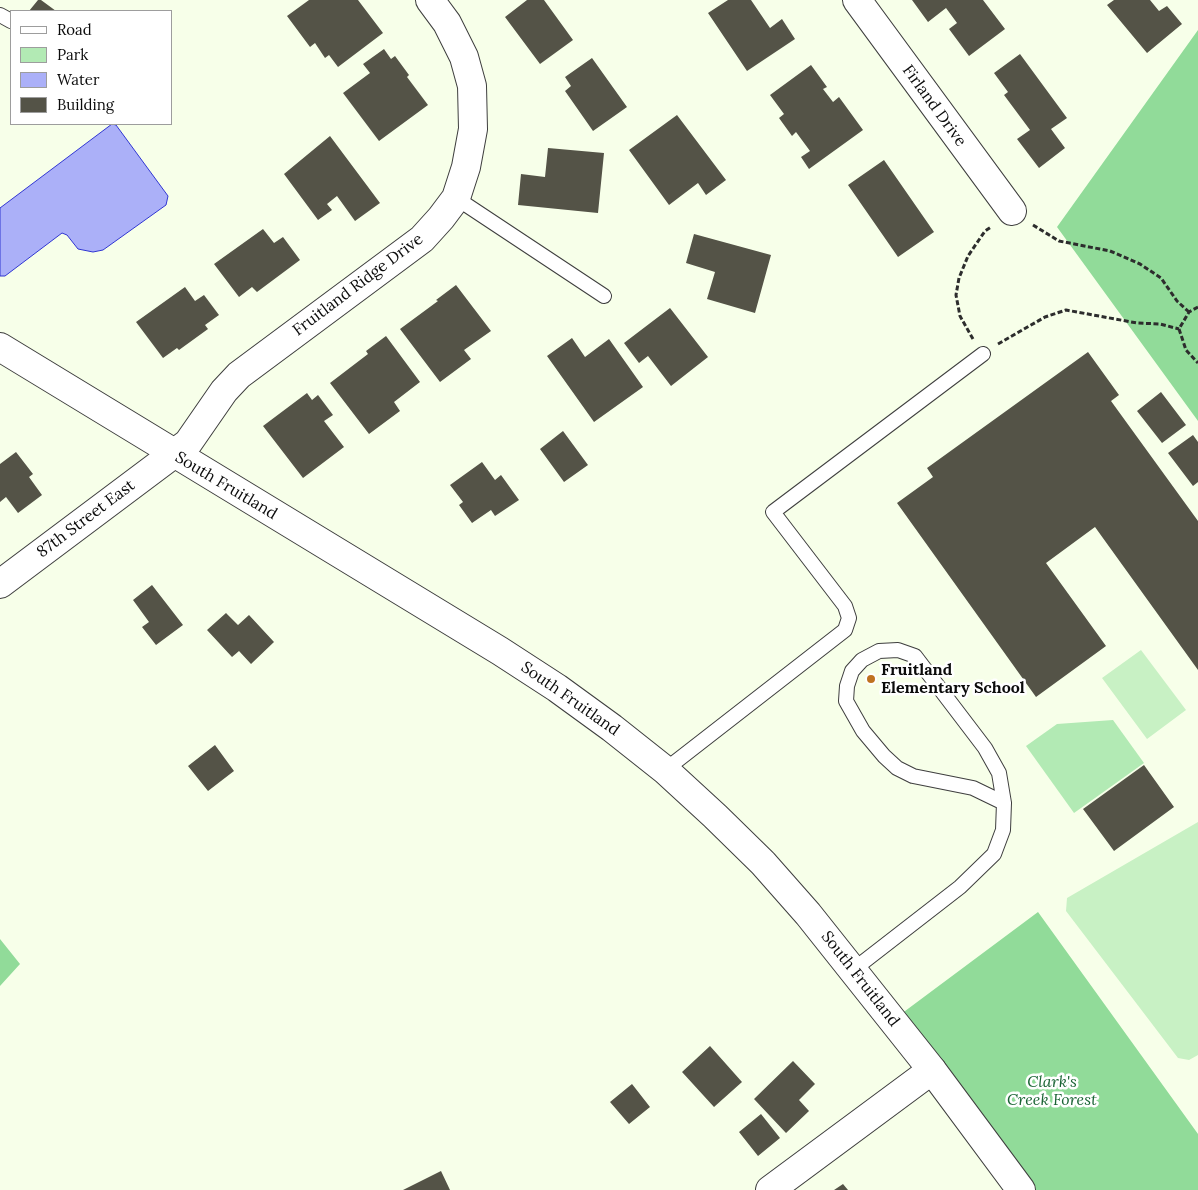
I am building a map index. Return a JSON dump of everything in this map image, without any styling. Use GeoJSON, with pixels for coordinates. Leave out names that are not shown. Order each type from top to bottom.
{"type":"FeatureCollection","features":[{"type":"Feature","properties":{"kind":"street","name":"Fruitland Ridge Drive"},"geometry":{"type":"LineString","coordinates":[[173,453],[188,443],[224,391],[239,376],[422,239],[442,218],[456,198],[466,167],[473,129],[472,86],[464,57],[447,23],[430,0]]}},
{"type":"Feature","properties":{"kind":"street","name":"Firland Drive"},"geometry":{"type":"LineString","coordinates":[[857,0],[1012,212]]}},
{"type":"Feature","properties":{"kind":"street","name":"South Fruitland"},"geometry":{"type":"LineString","coordinates":[[0,347],[500,651],[557,688],[665,770],[763,863],[808,914],[932,1070],[1021,1190]]}},
{"type":"Feature","properties":{"kind":"street","name":"87th Street East"},"geometry":{"type":"LineString","coordinates":[[0,584],[173,453]]}},
{"type":"Feature","properties":{"kind":"street"},"geometry":{"type":"LineString","coordinates":[[770,1190],[932,1070]]}},
{"type":"Feature","properties":{"kind":"lane"},"geometry":{"type":"LineString","coordinates":[[456,198],[604,296]]}},
{"type":"Feature","properties":{"kind":"lane"},"geometry":{"type":"LineString","coordinates":[[665,770],[845,630],[848,618],[845,606],[773,512],[983,354]]}},
{"type":"Feature","properties":{"kind":"lane"},"geometry":{"type":"LineString","coordinates":[[853,970],[960,888],[994,854],[1004,830],[1004,803],[999,773],[985,748],[915,656],[898,650],[879,651],[862,660],[852,671],[847,686],[846,701],[863,731],[884,756],[897,768],[913,776],[973,788],[1004,803]]}},
{"type":"Feature","properties":{"kind":"path"},"geometry":{"type":"LineString","coordinates":[[1179,329],[1160,324],[1066,310],[1045,317],[983,354],[960,316],[956,295],[959,278],[968,256],[985,230],[1012,212],[1059,241],[1110,251],[1140,264],[1162,278],[1177,301],[1189,312]]}},
{"type":"Feature","properties":{"kind":"path"},"geometry":{"type":"LineString","coordinates":[[1198,307],[1189,312],[1179,329],[1186,350],[1198,363]]}},
{"type":"Feature","properties":{"kind":"green space"},"geometry":{"type":"Polygon","coordinates":[[[1198,30],[1198,421],[1057,227],[1198,30]]]}},
{"type":"Feature","properties":{"kind":"green space"},"geometry":{"type":"Polygon","coordinates":[[[1141,650],[1186,710],[1147,739],[1102,678],[1141,650]]]}},
{"type":"Feature","properties":{"kind":"green space"},"geometry":{"type":"Polygon","coordinates":[[[1113,720],[1144,763],[1074,813],[1026,746],[1057,724],[1113,720]]]}},
{"type":"Feature","properties":{"kind":"green space"},"geometry":{"type":"Polygon","coordinates":[[[1198,822],[1198,1055],[1189,1060],[1178,1058],[1066,911],[1067,898],[1198,822]]]}},
{"type":"Feature","properties":{"kind":"green space","name":"Clark's Creek Forest"},"geometry":{"type":"Polygon","coordinates":[[[1038,912],[1198,1134],[1198,1190],[1006,1190],[893,1020],[1038,912]]]}},
{"type":"Feature","properties":{"kind":"green space"},"geometry":{"type":"Polygon","coordinates":[[[0,939],[20,964],[0,986],[0,939]]]}},
{"type":"Feature","properties":{"kind":"water"},"geometry":{"type":"Polygon","coordinates":[[[111,125],[116,125],[168,196],[166,205],[103,250],[93,252],[78,249],[67,235],[62,233],[5,276],[0,276],[0,208],[111,125]]]}},
{"type":"Feature","properties":{"kind":"building"},"geometry":{"type":"Polygon","coordinates":[[[38,0],[41,0],[55,10],[30,10],[38,0]]]}},
{"type":"Feature","properties":{"kind":"building"},"geometry":{"type":"Polygon","coordinates":[[[309,0],[358,0],[383,33],[338,67],[329,55],[325,58],[315,43],[310,47],[287,16],[309,0]]]}},
{"type":"Feature","properties":{"kind":"building"},"geometry":{"type":"Polygon","coordinates":[[[527,0],[544,0],[573,40],[540,64],[505,17],[527,0]]]}},
{"type":"Feature","properties":{"kind":"building"},"geometry":{"type":"Polygon","coordinates":[[[728,0],[751,0],[770,28],[782,19],[795,39],[747,71],[708,13],[728,0]]]}},
{"type":"Feature","properties":{"kind":"building"},"geometry":{"type":"Polygon","coordinates":[[[912,0],[983,0],[1005,29],[969,56],[949,29],[957,23],[946,8],[928,22],[912,0]]]}},
{"type":"Feature","properties":{"kind":"building"},"geometry":{"type":"Polygon","coordinates":[[[1114,0],[1150,0],[1159,11],[1167,6],[1182,24],[1147,53],[1107,5],[1114,0]]]}},
{"type":"Feature","properties":{"kind":"building"},"geometry":{"type":"Polygon","coordinates":[[[384,49],[391,59],[395,56],[409,75],[407,77],[428,105],[379,141],[343,93],[370,73],[363,64],[384,49]]]}},
{"type":"Feature","properties":{"kind":"building"},"geometry":{"type":"Polygon","coordinates":[[[1020,54],[1067,118],[1051,129],[1065,148],[1039,168],[1017,139],[1030,130],[1004,95],[1008,92],[994,73],[1020,54]]]}},
{"type":"Feature","properties":{"kind":"building"},"geometry":{"type":"Polygon","coordinates":[[[592,58],[627,107],[593,131],[565,91],[571,86],[565,77],[592,58]]]}},
{"type":"Feature","properties":{"kind":"building"},"geometry":{"type":"Polygon","coordinates":[[[811,65],[827,87],[823,89],[833,102],[839,97],[863,130],[809,169],[801,157],[810,151],[796,132],[792,136],[779,118],[784,114],[770,95],[811,65]]]}},
{"type":"Feature","properties":{"kind":"building"},"geometry":{"type":"Polygon","coordinates":[[[677,115],[726,180],[706,195],[698,183],[669,205],[629,150],[677,115]]]}},
{"type":"Feature","properties":{"kind":"building"},"geometry":{"type":"Polygon","coordinates":[[[330,136],[380,203],[355,221],[337,196],[327,204],[332,210],[318,220],[284,174],[330,136]]]}},
{"type":"Feature","properties":{"kind":"building"},"geometry":{"type":"Polygon","coordinates":[[[548,148],[604,153],[598,213],[518,205],[521,174],[545,177],[548,148]]]}},
{"type":"Feature","properties":{"kind":"building"},"geometry":{"type":"Polygon","coordinates":[[[884,160],[934,232],[898,257],[848,185],[884,160]]]}},
{"type":"Feature","properties":{"kind":"building"},"geometry":{"type":"Polygon","coordinates":[[[263,229],[274,243],[283,237],[300,260],[257,292],[252,287],[239,297],[214,264],[263,229]]]}},
{"type":"Feature","properties":{"kind":"building"},"geometry":{"type":"Polygon","coordinates":[[[694,234],[771,255],[755,313],[707,299],[715,272],[686,263],[694,234]]]}},
{"type":"Feature","properties":{"kind":"building"},"geometry":{"type":"Polygon","coordinates":[[[456,285],[491,331],[464,350],[471,359],[440,382],[400,329],[456,285]]]}},
{"type":"Feature","properties":{"kind":"building"},"geometry":{"type":"Polygon","coordinates":[[[185,287],[195,301],[204,295],[219,315],[205,325],[208,329],[179,350],[177,348],[163,358],[136,322],[185,287]]]}},
{"type":"Feature","properties":{"kind":"building"},"geometry":{"type":"Polygon","coordinates":[[[670,308],[708,357],[671,386],[648,356],[639,363],[624,343],[670,308]]]}},
{"type":"Feature","properties":{"kind":"building"},"geometry":{"type":"Polygon","coordinates":[[[386,336],[420,382],[394,402],[400,411],[369,434],[330,383],[368,354],[366,351],[386,336]]]}},
{"type":"Feature","properties":{"kind":"building"},"geometry":{"type":"Polygon","coordinates":[[[572,338],[585,357],[609,339],[643,387],[594,422],[547,356],[572,338]]]}},
{"type":"Feature","properties":{"kind":"building"},"geometry":{"type":"Polygon","coordinates":[[[1088,352],[1119,395],[1111,401],[1198,521],[1198,670],[1095,527],[1046,563],[1106,646],[1036,697],[897,503],[933,477],[927,468],[1088,352]]]}},
{"type":"Feature","properties":{"kind":"building"},"geometry":{"type":"Polygon","coordinates":[[[1161,392],[1186,425],[1162,443],[1137,411],[1161,392]]]}},
{"type":"Feature","properties":{"kind":"building"},"geometry":{"type":"Polygon","coordinates":[[[307,393],[312,400],[318,395],[333,415],[324,421],[344,447],[303,478],[263,426],[307,393]]]}},
{"type":"Feature","properties":{"kind":"building"},"geometry":{"type":"Polygon","coordinates":[[[563,431],[588,465],[564,482],[540,449],[563,431]]]}},
{"type":"Feature","properties":{"kind":"building"},"geometry":{"type":"Polygon","coordinates":[[[1193,435],[1198,442],[1198,482],[1193,486],[1168,453],[1193,435]]]}},
{"type":"Feature","properties":{"kind":"building"},"geometry":{"type":"Polygon","coordinates":[[[16,452],[33,474],[29,477],[42,495],[18,513],[6,497],[0,502],[0,464],[16,452]]]}},
{"type":"Feature","properties":{"kind":"building"},"geometry":{"type":"Polygon","coordinates":[[[482,462],[495,480],[501,475],[519,500],[495,516],[491,510],[472,523],[459,505],[463,502],[450,485],[482,462]]]}},
{"type":"Feature","properties":{"kind":"building"},"geometry":{"type":"Polygon","coordinates":[[[152,585],[183,625],[156,645],[142,627],[149,622],[133,600],[152,585]]]}},
{"type":"Feature","properties":{"kind":"building"},"geometry":{"type":"Polygon","coordinates":[[[226,613],[238,625],[249,615],[274,642],[251,664],[239,651],[232,657],[207,630],[226,613]]]}},
{"type":"Feature","properties":{"kind":"building"},"geometry":{"type":"Polygon","coordinates":[[[215,745],[234,771],[208,791],[188,766],[215,745]]]}},
{"type":"Feature","properties":{"kind":"building"},"geometry":{"type":"Polygon","coordinates":[[[1144,765],[1174,807],[1114,851],[1083,809],[1144,765]]]}},
{"type":"Feature","properties":{"kind":"building"},"geometry":{"type":"Polygon","coordinates":[[[710,1046],[742,1082],[714,1107],[682,1072],[710,1046]]]}},
{"type":"Feature","properties":{"kind":"building"},"geometry":{"type":"Polygon","coordinates":[[[793,1061],[815,1084],[799,1100],[809,1111],[786,1133],[754,1099],[793,1061]]]}},
{"type":"Feature","properties":{"kind":"building"},"geometry":{"type":"Polygon","coordinates":[[[632,1084],[650,1107],[629,1124],[610,1102],[632,1084]]]}},
{"type":"Feature","properties":{"kind":"building"},"geometry":{"type":"Polygon","coordinates":[[[761,1114],[780,1138],[758,1156],[739,1132],[761,1114]]]}},
{"type":"Feature","properties":{"kind":"building"},"geometry":{"type":"Polygon","coordinates":[[[441,1171],[450,1190],[403,1190],[441,1171]]]}},
{"type":"Feature","properties":{"kind":"building"},"geometry":{"type":"Polygon","coordinates":[[[843,1184],[848,1190],[834,1190],[843,1184]]]}},
{"type":"Feature","properties":{"kind":"place","name":"Fruitland Elementary School"},"geometry":{"type":"Point","coordinates":[871,679]}}]}
